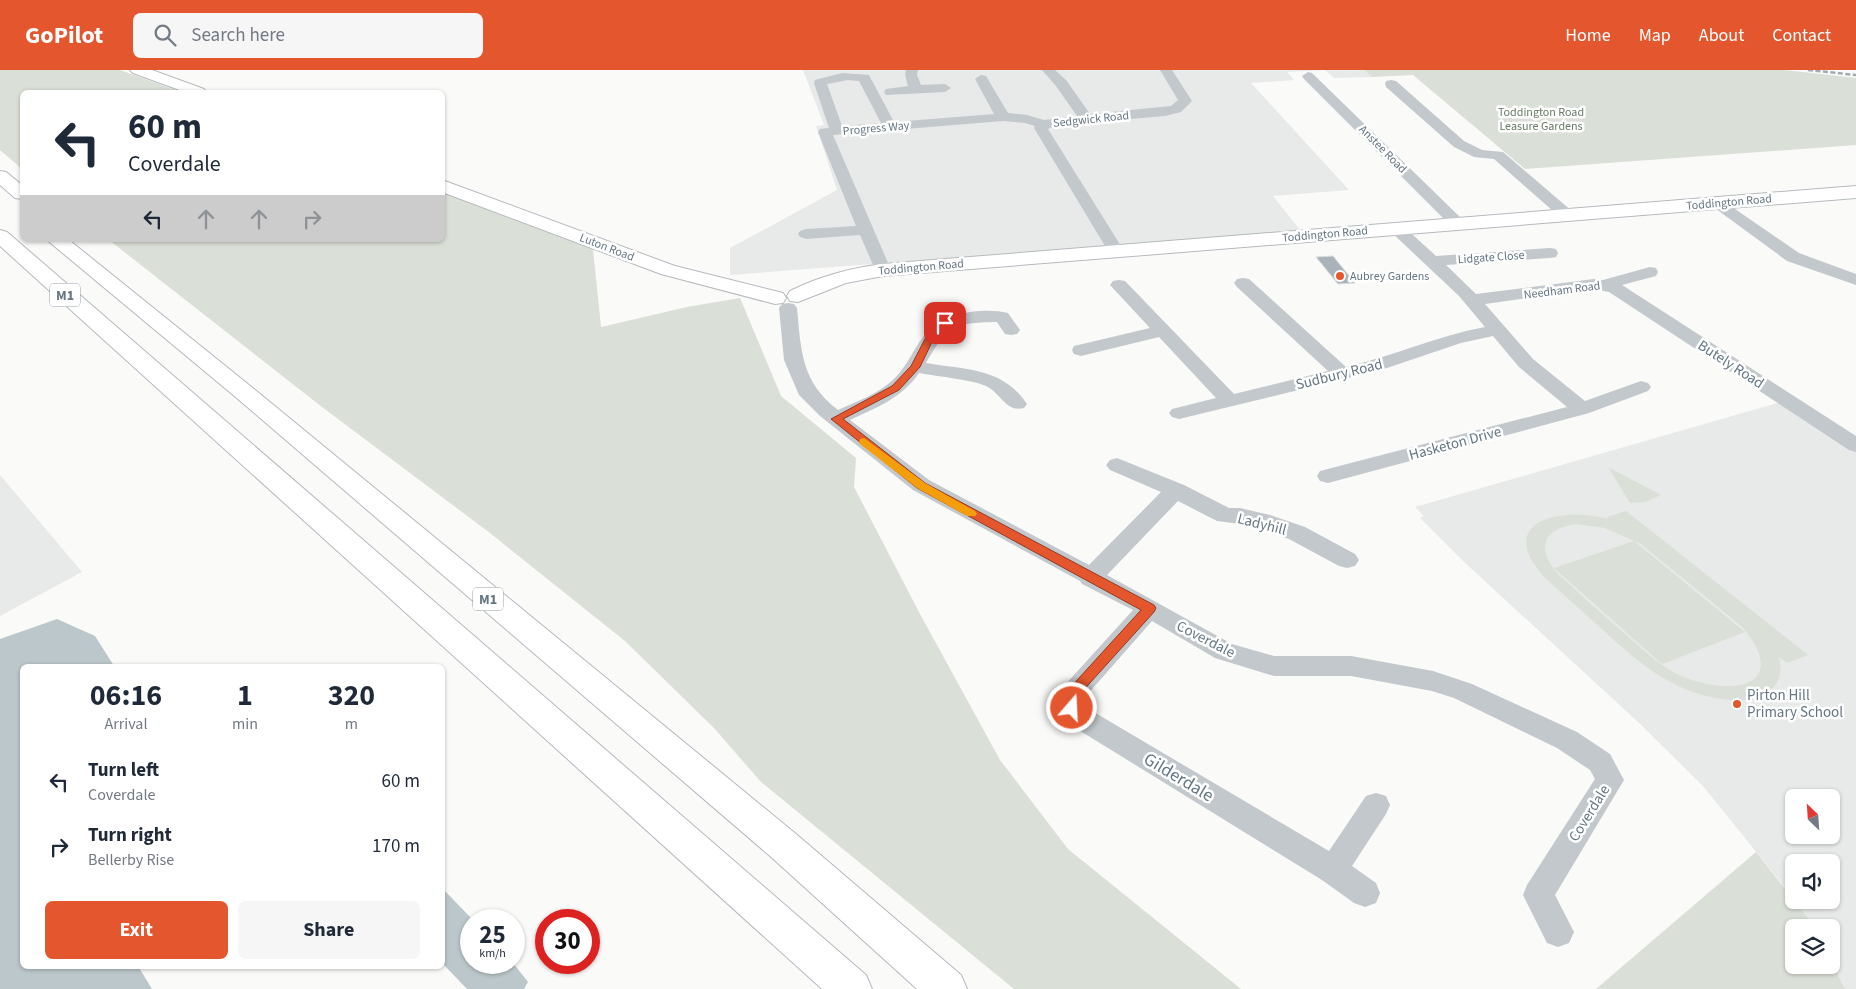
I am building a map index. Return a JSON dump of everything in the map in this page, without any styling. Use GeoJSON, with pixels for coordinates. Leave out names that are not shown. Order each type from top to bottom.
{"type":"FeatureCollection","features":[{"type":"Feature","properties":{"kind":"main road"},"geometry":{"type":"LineString","coordinates":[[138,70],[193,90]]}},
{"type":"Feature","properties":{"kind":"main road"},"geometry":{"type":"LineString","coordinates":[[0,176],[20,192]]}},
{"type":"Feature","properties":{"kind":"main road","name":"Luton Road"},"geometry":{"type":"LineString","coordinates":[[445,186],[668,270],[787,301]]}},
{"type":"Feature","properties":{"kind":"main road","name":"Toddington Road"},"geometry":{"type":"LineString","coordinates":[[787,301],[816,286],[838,278],[857,273],[883,270],[1856,192]]}},
{"type":"Feature","properties":{"kind":"main road"},"geometry":{"type":"LineString","coordinates":[[0,194],[20,210]]}},
{"type":"Feature","properties":{"kind":"main road","name":"M1"},"geometry":{"type":"LineString","coordinates":[[0,236],[852,989]]}},
{"type":"Feature","properties":{"kind":"main road","name":"M1"},"geometry":{"type":"LineString","coordinates":[[59,242],[246,394],[394,521],[783,844],[947,989]]}},
{"type":"Feature","properties":{"kind":"main road"},"geometry":{"type":"LineString","coordinates":[[79,242],[176,322],[246,394]]}},
{"type":"Feature","properties":{"kind":"street"},"geometry":{"type":"LineString","coordinates":[[912,70],[911,75],[916,89]]}},
{"type":"Feature","properties":{"kind":"street"},"geometry":{"type":"LineString","coordinates":[[1048,70],[1061,83],[1086,118]]}},
{"type":"Feature","properties":{"kind":"street","name":"Sedgwick Road"},"geometry":{"type":"LineString","coordinates":[[1116,251],[1042,128],[1044,125],[1086,118],[1165,112],[1182,105],[1185,101],[1166,70]]}},
{"type":"Feature","properties":{"kind":"street","name":"Anstee Road"},"geometry":{"type":"LineString","coordinates":[[1308,76],[1457,223]]}},
{"type":"Feature","properties":{"kind":"street"},"geometry":{"type":"LineString","coordinates":[[837,131],[820,83],[842,77],[864,78],[890,126]]}},
{"type":"Feature","properties":{"kind":"street"},"geometry":{"type":"LineString","coordinates":[[981,79],[1003,117]]}},
{"type":"Feature","properties":{"kind":"street"},"geometry":{"type":"LineString","coordinates":[[1391,84],[1466,148],[1479,154],[1498,155],[1568,215]]}},
{"type":"Feature","properties":{"kind":"street"},"geometry":{"type":"LineString","coordinates":[[892,92],[945,88]]}},
{"type":"Feature","properties":{"kind":"street","name":"Progress Way"},"geometry":{"type":"LineString","coordinates":[[883,270],[825,132],[1003,117],[1027,119],[1044,125]]}},
{"type":"Feature","properties":{"kind":"street"},"geometry":{"type":"LineString","coordinates":[[1717,203],[1793,257],[1856,280]]}},
{"type":"Feature","properties":{"kind":"street"},"geometry":{"type":"LineString","coordinates":[[1396,228],[1465,292],[1526,363],[1582,409]]}},
{"type":"Feature","properties":{"kind":"street"},"geometry":{"type":"LineString","coordinates":[[806,234],[866,230]]}},
{"type":"Feature","properties":{"kind":"street","name":"Lidgate Close"},"geometry":{"type":"LineString","coordinates":[[1431,261],[1550,253]]}},
{"type":"Feature","properties":{"kind":"street","name":"Needham Road"},"geometry":{"type":"LineString","coordinates":[[1472,300],[1594,284],[1604,285],[1650,272]]}},
{"type":"Feature","properties":{"kind":"street"},"geometry":{"type":"LineString","coordinates":[[1243,283],[1342,374]]}},
{"type":"Feature","properties":{"kind":"street"},"geometry":{"type":"LineString","coordinates":[[1118,285],[1229,400]]}},
{"type":"Feature","properties":{"kind":"street","name":"Butely Road"},"geometry":{"type":"LineString","coordinates":[[1604,285],[1615,288],[1856,445]]}},
{"type":"Feature","properties":{"kind":"street","name":"Coverdale"},"geometry":{"type":"LineString","coordinates":[[787,301],[793,360],[809,395],[836,419],[921,485],[1090,578],[1150,608],[1224,652],[1274,666],[1351,666],[1433,681],[1456,689],[1567,740],[1600,762],[1610,780],[1538,895],[1558,932]]}},
{"type":"Feature","properties":{"kind":"street"},"geometry":{"type":"LineString","coordinates":[[836,419],[896,388],[915,367],[928,341],[945,323],[968,318],[1007,323],[1019,308]]}},
{"type":"Feature","properties":{"kind":"street","name":"Sudbury Road"},"geometry":{"type":"LineString","coordinates":[[1179,414],[1229,400],[1342,374],[1401,358],[1457,338],[1497,330]]}},
{"type":"Feature","properties":{"kind":"street"},"geometry":{"type":"LineString","coordinates":[[1081,350],[1163,331]]}},
{"type":"Feature","properties":{"kind":"street"},"geometry":{"type":"LineString","coordinates":[[915,367],[990,380],[1004,388],[1017,404]]}},
{"type":"Feature","properties":{"kind":"street","name":"Hasketon Drive"},"geometry":{"type":"LineString","coordinates":[[1328,476],[1582,409],[1641,387]]}},
{"type":"Feature","properties":{"kind":"street","name":"Ladyhill"},"geometry":{"type":"LineString","coordinates":[[1117,465],[1176,490],[1225,516],[1248,518],[1270,523],[1297,533],[1347,560]]}},
{"type":"Feature","properties":{"kind":"street"},"geometry":{"type":"LineString","coordinates":[[1090,578],[1176,490]]}},
{"type":"Feature","properties":{"kind":"street","name":"Gilderdale"},"geometry":{"type":"LineString","coordinates":[[1150,608],[1073,692],[1072,708],[1078,716],[1333,870]]}},
{"type":"Feature","properties":{"kind":"street"},"geometry":{"type":"LineString","coordinates":[[1365,893],[1333,870],[1376,805]]}},
{"type":"Feature","properties":{"kind":"shaded area"},"geometry":{"type":"Polygon","coordinates":[[[803,70],[1325,70],[1287,72],[1294,80],[1251,83],[1349,190],[1273,196],[1301,231],[730,275],[730,248],[837,190],[816,126],[824,125],[803,70]]]}},
{"type":"Feature","properties":{"kind":"shaded area"},"geometry":{"type":"Polygon","coordinates":[[[1325,70],[1364,70],[1372,77],[1334,78],[1325,70]]]}},
{"type":"Feature","properties":{"kind":"shaded area","name":"Pirton Hill Primary School"},"geometry":{"type":"Polygon","coordinates":[[[1781,402],[1856,450],[1856,989],[1845,989],[1838,974],[1840,974],[1840,919],[1809,919],[1801,909],[1840,909],[1840,854],[1785,854],[1785,888],[1703,786],[1637,721],[1463,561],[1420,518],[1424,516],[1415,507],[1781,402]]]}},
{"type":"Feature","properties":{"kind":"shaded area"},"geometry":{"type":"Polygon","coordinates":[[[0,475],[82,572],[0,616],[0,475]]]}},
{"type":"Feature","properties":{"kind":"shaded area"},"geometry":{"type":"Polygon","coordinates":[[[57,619],[95,636],[113,664],[20,664],[20,969],[140,969],[152,989],[0,989],[0,639],[57,619]]]}},
{"type":"Feature","properties":{"kind":"shaded area"},"geometry":{"type":"Polygon","coordinates":[[[445,891],[462,909],[460,909],[460,974],[522,974],[528,982],[524,989],[467,989],[445,966],[445,891]]]}},
{"type":"Feature","properties":{"kind":"green space"},"geometry":{"type":"Polygon","coordinates":[[[0,70],[120,70],[175,90],[20,90],[20,167],[0,150],[0,70]]]}},
{"type":"Feature","properties":{"kind":"green space","name":"Toddington Road Leasure Gardens"},"geometry":{"type":"Polygon","coordinates":[[[1364,70],[1785,70],[1856,78],[1856,145],[1525,169],[1413,75],[1372,77],[1364,70]]]}},
{"type":"Feature","properties":{"kind":"green space"},"geometry":{"type":"Polygon","coordinates":[[[445,193],[593,249],[601,327],[687,307],[740,298],[781,396],[856,458],[854,487],[920,614],[1000,760],[1068,849],[1241,989],[1014,989],[761,782],[714,728],[625,641],[490,533],[322,407],[112,242],[445,242],[445,193]]]}},
{"type":"Feature","properties":{"kind":"green space"},"geometry":{"type":"Polygon","coordinates":[[[1608,467],[1661,495],[1645,502],[1630,503],[1608,467]]]}},
{"type":"Feature","properties":{"kind":"green space"},"geometry":{"type":"Polygon","coordinates":[[[1626,511],[1808,655],[1787,663],[1779,657],[1780,674],[1776,684],[1763,695],[1748,699],[1727,700],[1704,695],[1687,690],[1657,674],[1630,654],[1543,576],[1530,557],[1526,541],[1530,530],[1541,522],[1555,517],[1572,515],[1608,519],[1607,517],[1626,511]],[[1576,524],[1555,531],[1549,536],[1545,549],[1547,557],[1559,575],[1648,654],[1675,673],[1688,679],[1716,686],[1745,684],[1754,679],[1759,672],[1761,663],[1759,654],[1755,644],[1740,625],[1641,544],[1605,528],[1576,524]]]}},
{"type":"Feature","properties":{"kind":"green space"},"geometry":{"type":"Polygon","coordinates":[[[1634,541],[1745,632],[1662,664],[1554,568],[1634,541]]]}},
{"type":"Feature","properties":{"kind":"green space"},"geometry":{"type":"Polygon","coordinates":[[[1756,852],[1785,889],[1785,909],[1801,909],[1809,919],[1785,919],[1785,974],[1838,974],[1845,989],[1596,989],[1756,852]]]}},
{"type":"Feature","properties":{"kind":"building"},"geometry":{"type":"Polygon","coordinates":[[[1333,256],[1355,283],[1338,284],[1316,257],[1333,256]]]}},
{"type":"Feature","properties":{"kind":"railway"},"geometry":{"type":"LineString","coordinates":[[1808,70],[1856,75]]}},
{"type":"Feature","properties":{"kind":"slow traffic"},"geometry":{"type":"LineString","coordinates":[[864,442],[921,485],[971,514]]}},
{"type":"Feature","properties":{"kind":"place","name":"Aubrey Gardens"},"geometry":{"type":"Point","coordinates":[1340,276]}},
{"type":"Feature","properties":{"kind":"place","name":"Pirton Hill Primary School"},"geometry":{"type":"Point","coordinates":[1737,704]}},
{"type":"Feature","properties":{"kind":"route"},"geometry":{"type":"LineString","coordinates":[[945,323],[928,341],[915,367],[896,388],[836,419],[876,452],[921,485],[1090,578],[1150,608],[1073,692],[1072,708]]}}]}
